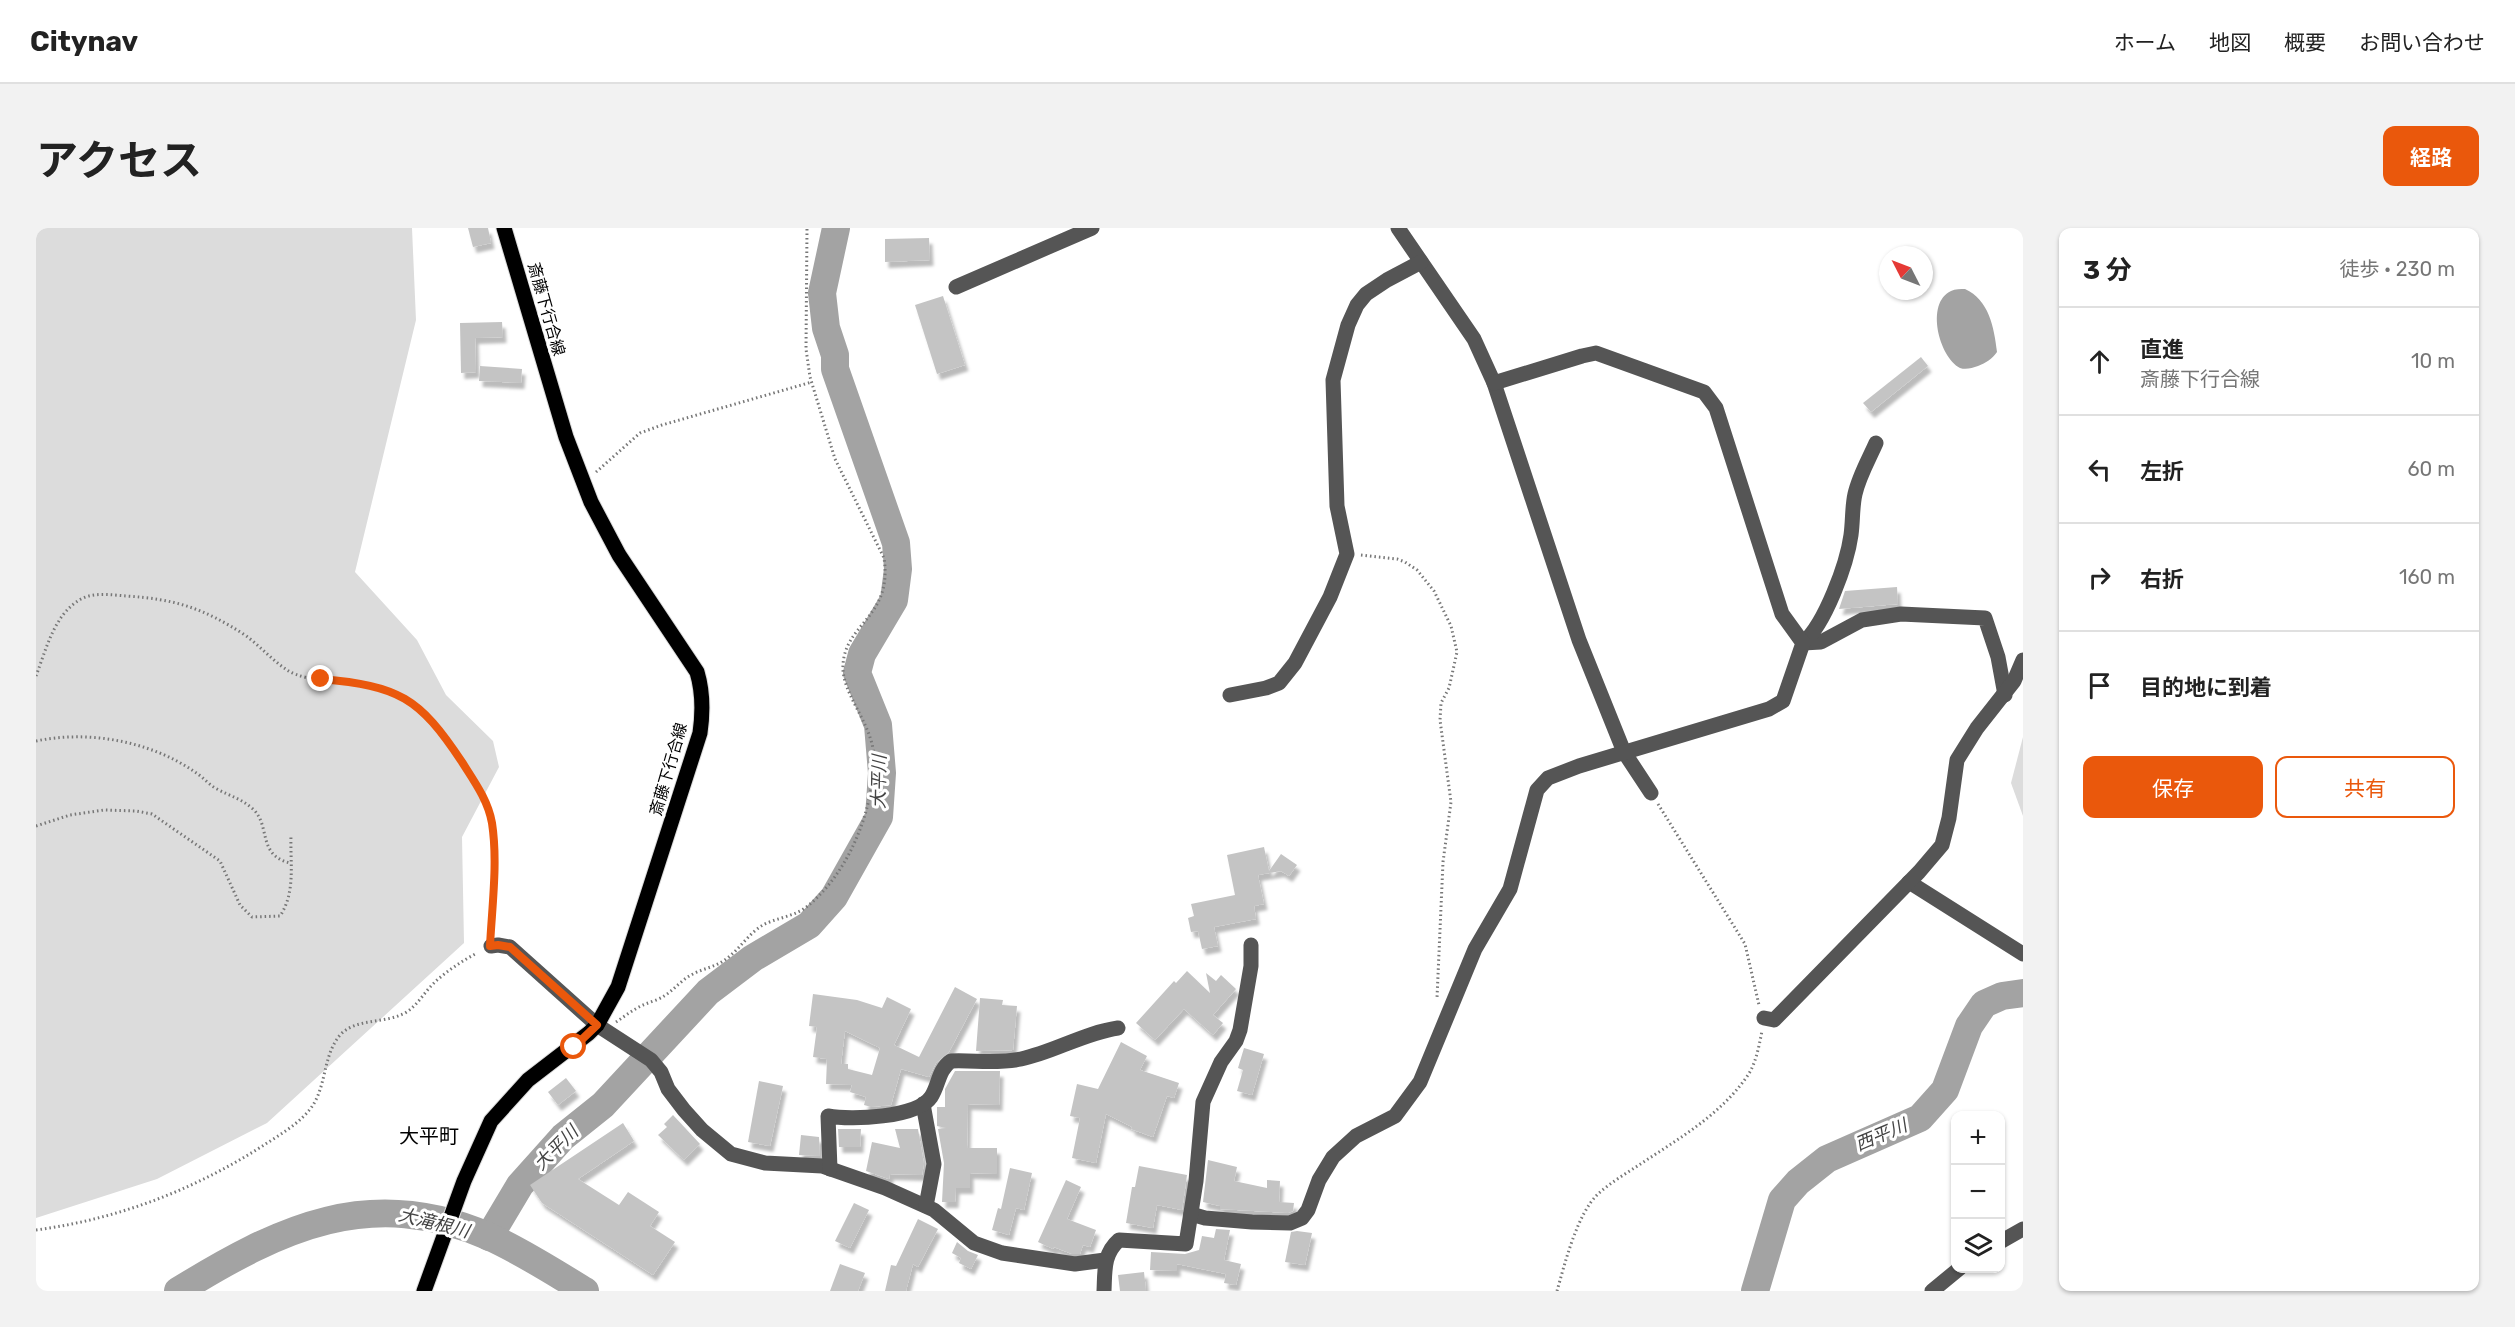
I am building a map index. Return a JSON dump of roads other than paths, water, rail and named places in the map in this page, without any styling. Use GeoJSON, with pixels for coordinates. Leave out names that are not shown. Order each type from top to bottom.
{"type":"FeatureCollection","features":[{"type":"Feature","properties":{"kind":"main road","name":"斎藤下行合線"},"geometry":{"type":"LineString","coordinates":[[424,1291],[465,1181],[492,1121],[528,1080],[545,1065],[601,1028],[624,973],[700,733],[702,695],[697,672],[606,535],[582,480],[566,437],[504,228]]}},
{"type":"Feature","properties":{"kind":"street"},"geometry":{"type":"LineString","coordinates":[[956,287],[1092,228]]}},
{"type":"Feature","properties":{"kind":"street"},"geometry":{"type":"LineString","coordinates":[[1398,228],[1474,339],[1494,383],[1580,640],[1624,752],[1651,793]]}},
{"type":"Feature","properties":{"kind":"street"},"geometry":{"type":"LineString","coordinates":[[1230,695],[1266,688],[1280,682],[1295,663],[1340,576],[1347,554],[1337,506],[1334,380],[1348,325],[1357,305],[1366,294],[1421,262]]}},
{"type":"Feature","properties":{"kind":"street"},"geometry":{"type":"LineString","coordinates":[[1494,383],[1596,353],[1704,392],[1716,408],[1782,614],[1803,643]]}},
{"type":"Feature","properties":{"kind":"street"},"geometry":{"type":"LineString","coordinates":[[1191,1214],[1205,1218],[1252,1222],[1290,1223],[1302,1218],[1333,1156],[1356,1136],[1395,1116],[1404,1106],[1420,1082],[1475,949],[1510,889],[1537,790],[1548,778],[1778,705],[1783,701],[1803,643],[1823,614],[1844,561],[1851,534],[1855,494],[1876,443]]}},
{"type":"Feature","properties":{"kind":"street"},"geometry":{"type":"LineString","coordinates":[[1803,643],[1821,642],[1862,620],[1901,614],[1985,618],[1998,657],[2005,695]]}},
{"type":"Feature","properties":{"kind":"street"},"geometry":{"type":"LineString","coordinates":[[1764,1018],[1774,1020],[1909,882],[1942,845],[1949,818],[1957,760],[1977,728],[2005,695],[2023,660]]}},
{"type":"Feature","properties":{"kind":"street"},"geometry":{"type":"LineString","coordinates":[[1909,882],[2023,954]]}},
{"type":"Feature","properties":{"kind":"street"},"geometry":{"type":"LineString","coordinates":[[1104,1291],[1105,1260],[1112,1246],[1119,1240],[1185,1244],[1191,1214],[1203,1102],[1221,1062],[1236,1041],[1240,1030],[1251,966],[1251,945]]}},
{"type":"Feature","properties":{"kind":"street"},"geometry":{"type":"LineString","coordinates":[[490,946],[510,947],[601,1028],[651,1060],[684,1110],[710,1138],[731,1154],[765,1163],[807,1164],[830,1169],[927,1206],[974,1243],[1002,1253],[1075,1264],[1105,1260]]}},
{"type":"Feature","properties":{"kind":"street"},"geometry":{"type":"LineString","coordinates":[[830,1169],[828,1116],[850,1120],[898,1113],[930,1100],[942,1070],[951,1061],[1008,1062],[1100,1031],[1118,1028]]}},
{"type":"Feature","properties":{"kind":"street"},"geometry":{"type":"LineString","coordinates":[[923,1104],[934,1164],[927,1206]]}},
{"type":"Feature","properties":{"kind":"street"},"geometry":{"type":"LineString","coordinates":[[2005,1240],[2023,1229]]}},
{"type":"Feature","properties":{"kind":"street"},"geometry":{"type":"LineString","coordinates":[[1932,1291],[1955,1273]]}},
{"type":"Feature","properties":{"kind":"waterway","name":"大平川"},"geometry":{"type":"LineString","coordinates":[[489,1237],[520,1185],[563,1137],[603,1105],[708,992],[753,958],[809,925],[834,897],[879,817],[882,773],[878,725],[857,673],[862,654],[894,600],[898,569],[896,543],[835,369],[835,355],[826,328],[822,293],[836,228]]}},
{"type":"Feature","properties":{"kind":"waterway","name":"西平川"},"geometry":{"type":"LineString","coordinates":[[1755,1291],[1782,1200],[1798,1182],[1827,1159],[1920,1118],[1945,1090],[1969,1026],[1984,1004],[2002,996],[2023,993]]}},
{"type":"Feature","properties":{"kind":"waterway","name":"大滝根川"},"geometry":{"type":"LineString","coordinates":[[178,1291],[216,1268],[290,1232],[328,1220],[366,1214],[405,1214],[447,1222],[490,1237],[538,1262],[585,1291]]}},
{"type":"Feature","properties":{"kind":"district","name":"大平町"},"geometry":{"type":"Point","coordinates":[429,1136]}}]}
